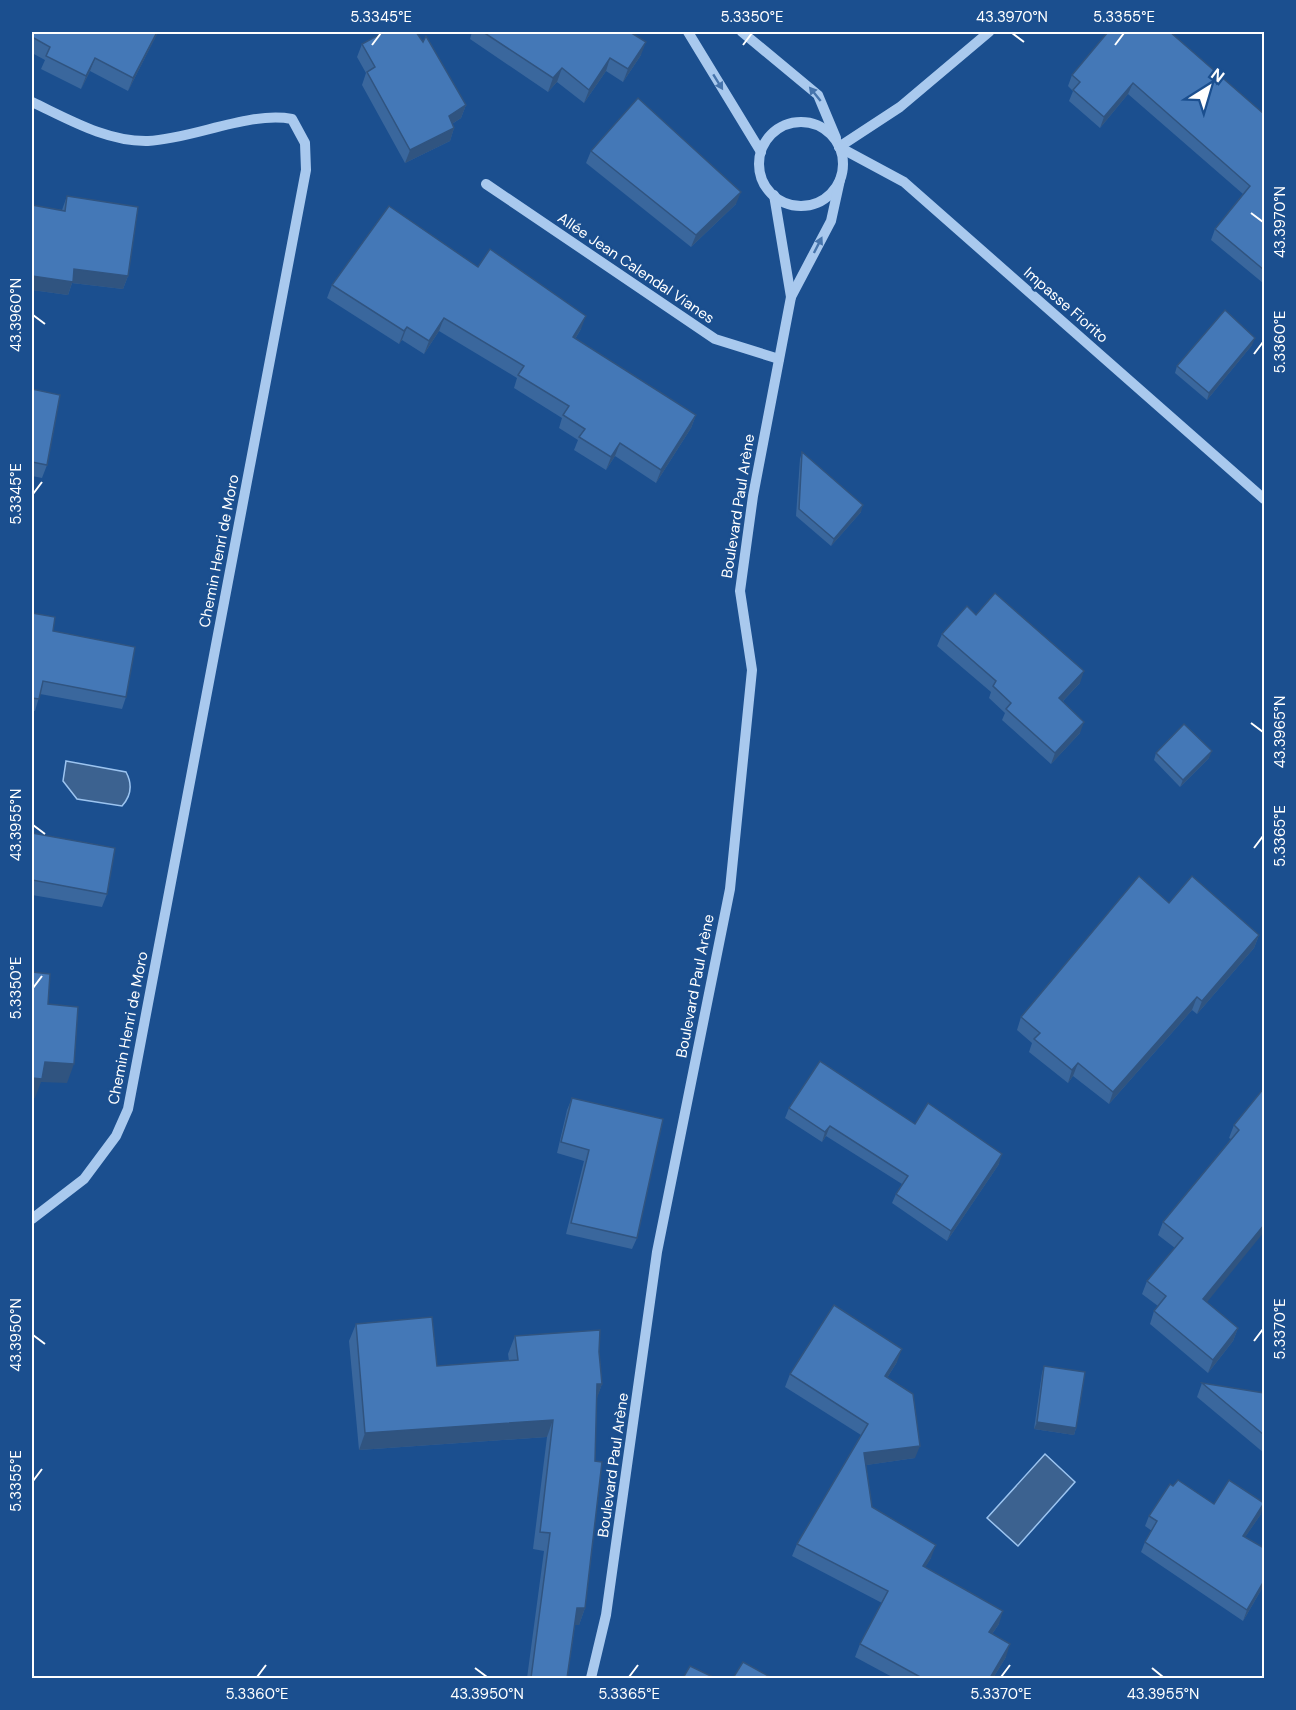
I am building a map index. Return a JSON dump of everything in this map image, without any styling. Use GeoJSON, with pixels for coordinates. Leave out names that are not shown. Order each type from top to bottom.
{"type":"FeatureCollection","features":[{"type":"Feature","properties":{"kind":"street"},"geometry":{"type":"LineString","coordinates":[[688,32],[761,152]]}},
{"type":"Feature","properties":{"kind":"street"},"geometry":{"type":"LineString","coordinates":[[742,32],[818,95],[839,147],[843,169],[840,180],[833,191],[811,205],[797,206],[774,195],[761,175],[761,152],[768,138],[778,129],[798,122],[819,126],[831,134],[839,147]]}},
{"type":"Feature","properties":{"kind":"street"},"geometry":{"type":"LineString","coordinates":[[839,147],[900,107],[989,32]]}},
{"type":"Feature","properties":{"kind":"street","name":"Chemin Henri de Moro"},"geometry":{"type":"LineString","coordinates":[[32,102],[106,135],[148,141],[253,121],[271,115],[292,119],[305,142],[306,170],[128,1109],[116,1136],[84,1179],[32,1219]]}},
{"type":"Feature","properties":{"kind":"street","name":"Impasse Fiorito"},"geometry":{"type":"LineString","coordinates":[[839,147],[904,182],[1264,499]]}},
{"type":"Feature","properties":{"kind":"street","name":"Boulevard Paul Arène"},"geometry":{"type":"LineString","coordinates":[[591,1678],[606,1615],[657,1252],[730,889],[752,670],[740,591],[753,496],[791,297],[831,221],[840,180]]}},
{"type":"Feature","properties":{"kind":"street","name":"Allée Jean Calendal Vianes"},"geometry":{"type":"LineString","coordinates":[[486,184],[715,339],[779,359]]}},
{"type":"Feature","properties":{"kind":"street","name":"Boulevard Paul Arène"},"geometry":{"type":"LineString","coordinates":[[774,195],[791,297]]}},
{"type":"Feature","properties":{"kind":"water"},"geometry":{"type":"Polygon","coordinates":[[[66,761],[126,772],[130,786],[125,802],[122,806],[77,799],[63,781],[66,761]]]}},
{"type":"Feature","properties":{"kind":"water"},"geometry":{"type":"Polygon","coordinates":[[[1045,1454],[1075,1482],[1018,1546],[987,1518],[1045,1454]]]}},
{"type":"Feature","properties":{"kind":"building"},"geometry":{"type":"Polygon","coordinates":[[[32,32],[157,32],[133,78],[95,58],[86,76],[46,56],[50,47],[32,37],[32,32]]]}},
{"type":"Feature","properties":{"kind":"building"},"geometry":{"type":"Polygon","coordinates":[[[384,32],[416,32],[423,42],[426,36],[466,105],[449,116],[454,128],[410,150],[367,72],[375,67],[362,44],[384,32]]]}},
{"type":"Feature","properties":{"kind":"building"},"geometry":{"type":"Polygon","coordinates":[[[483,32],[630,32],[646,42],[628,69],[610,58],[589,90],[562,68],[553,78],[483,32]]]}},
{"type":"Feature","properties":{"kind":"building"},"geometry":{"type":"Polygon","coordinates":[[[1108,32],[1170,32],[1264,114],[1264,270],[1215,229],[1250,186],[1133,83],[1104,117],[1073,90],[1080,82],[1072,75],[1108,32]]]}},
{"type":"Feature","properties":{"kind":"building"},"geometry":{"type":"Polygon","coordinates":[[[638,98],[741,192],[696,235],[591,151],[638,98]]]}},
{"type":"Feature","properties":{"kind":"building"},"geometry":{"type":"Polygon","coordinates":[[[67,196],[138,207],[128,276],[74,269],[73,282],[32,276],[32,205],[65,211],[67,196]]]}},
{"type":"Feature","properties":{"kind":"building"},"geometry":{"type":"Polygon","coordinates":[[[389,206],[478,267],[490,249],[586,316],[573,337],[696,415],[661,470],[620,443],[611,457],[579,437],[585,429],[563,415],[569,406],[518,375],[524,366],[444,318],[429,341],[407,327],[404,331],[332,285],[389,206]]]}},
{"type":"Feature","properties":{"kind":"building"},"geometry":{"type":"Polygon","coordinates":[[[1225,310],[1255,338],[1209,393],[1177,366],[1225,310]]]}},
{"type":"Feature","properties":{"kind":"building"},"geometry":{"type":"Polygon","coordinates":[[[32,389],[60,395],[47,465],[32,462],[32,389]]]}},
{"type":"Feature","properties":{"kind":"building"},"geometry":{"type":"Polygon","coordinates":[[[802,452],[863,505],[834,539],[799,509],[802,452]]]}},
{"type":"Feature","properties":{"kind":"building"},"geometry":{"type":"Polygon","coordinates":[[[995,593],[1084,671],[1059,698],[1084,722],[1055,753],[1006,709],[1011,703],[993,686],[996,681],[942,634],[967,606],[976,615],[995,593]]]}},
{"type":"Feature","properties":{"kind":"building"},"geometry":{"type":"Polygon","coordinates":[[[32,613],[55,617],[53,631],[135,647],[126,697],[43,681],[39,699],[32,698],[32,613]]]}},
{"type":"Feature","properties":{"kind":"building"},"geometry":{"type":"Polygon","coordinates":[[[1184,724],[1212,751],[1183,780],[1156,753],[1184,724]]]}},
{"type":"Feature","properties":{"kind":"building"},"geometry":{"type":"Polygon","coordinates":[[[32,833],[115,848],[107,894],[32,880],[32,833]]]}},
{"type":"Feature","properties":{"kind":"building"},"geometry":{"type":"Polygon","coordinates":[[[1139,876],[1169,903],[1192,876],[1259,935],[1202,1001],[1197,997],[1113,1092],[1078,1063],[1072,1070],[1034,1039],[1040,1033],[1021,1017],[1139,876]]]}},
{"type":"Feature","properties":{"kind":"building"},"geometry":{"type":"Polygon","coordinates":[[[32,972],[50,974],[48,1004],[78,1007],[74,1064],[45,1062],[42,1079],[32,1078],[32,972]]]}},
{"type":"Feature","properties":{"kind":"building"},"geometry":{"type":"Polygon","coordinates":[[[820,1061],[915,1124],[928,1103],[1002,1154],[951,1231],[896,1194],[908,1176],[830,1126],[825,1132],[789,1108],[820,1061]]]}},
{"type":"Feature","properties":{"kind":"building"},"geometry":{"type":"Polygon","coordinates":[[[1264,1088],[1264,1225],[1203,1299],[1238,1328],[1213,1360],[1154,1311],[1166,1296],[1147,1281],[1183,1238],[1163,1222],[1239,1130],[1234,1125],[1264,1088]]]}},
{"type":"Feature","properties":{"kind":"building"},"geometry":{"type":"Polygon","coordinates":[[[572,1098],[663,1119],[637,1238],[571,1223],[589,1150],[561,1142],[572,1098]]]}},
{"type":"Feature","properties":{"kind":"building"},"geometry":{"type":"Polygon","coordinates":[[[834,1305],[902,1349],[885,1376],[913,1394],[920,1446],[864,1453],[872,1507],[936,1545],[923,1566],[1003,1611],[989,1632],[1010,1644],[990,1678],[922,1678],[860,1644],[888,1591],[797,1544],[868,1424],[790,1374],[834,1305]]]}},
{"type":"Feature","properties":{"kind":"building"},"geometry":{"type":"Polygon","coordinates":[[[432,1317],[437,1366],[518,1360],[515,1336],[600,1330],[599,1352],[602,1384],[597,1384],[595,1461],[602,1462],[585,1608],[577,1608],[567,1678],[531,1678],[550,1533],[540,1532],[553,1420],[365,1433],[356,1324],[432,1317]]]}},
{"type":"Feature","properties":{"kind":"building"},"geometry":{"type":"Polygon","coordinates":[[[1044,1366],[1085,1372],[1076,1428],[1037,1422],[1044,1366]]]}},
{"type":"Feature","properties":{"kind":"building"},"geometry":{"type":"Polygon","coordinates":[[[1202,1383],[1264,1393],[1264,1435],[1202,1383]]]}},
{"type":"Feature","properties":{"kind":"building"},"geometry":{"type":"Polygon","coordinates":[[[1178,1480],[1214,1504],[1229,1480],[1264,1503],[1243,1536],[1264,1548],[1264,1581],[1247,1610],[1145,1542],[1157,1521],[1149,1516],[1170,1484],[1173,1486],[1178,1480]]]}},
{"type":"Feature","properties":{"kind":"building"},"geometry":{"type":"Polygon","coordinates":[[[743,1662],[772,1678],[733,1678],[743,1662]]]}},
{"type":"Feature","properties":{"kind":"building"},"geometry":{"type":"Polygon","coordinates":[[[690,1666],[715,1678],[683,1678],[690,1666]]]}}]}
